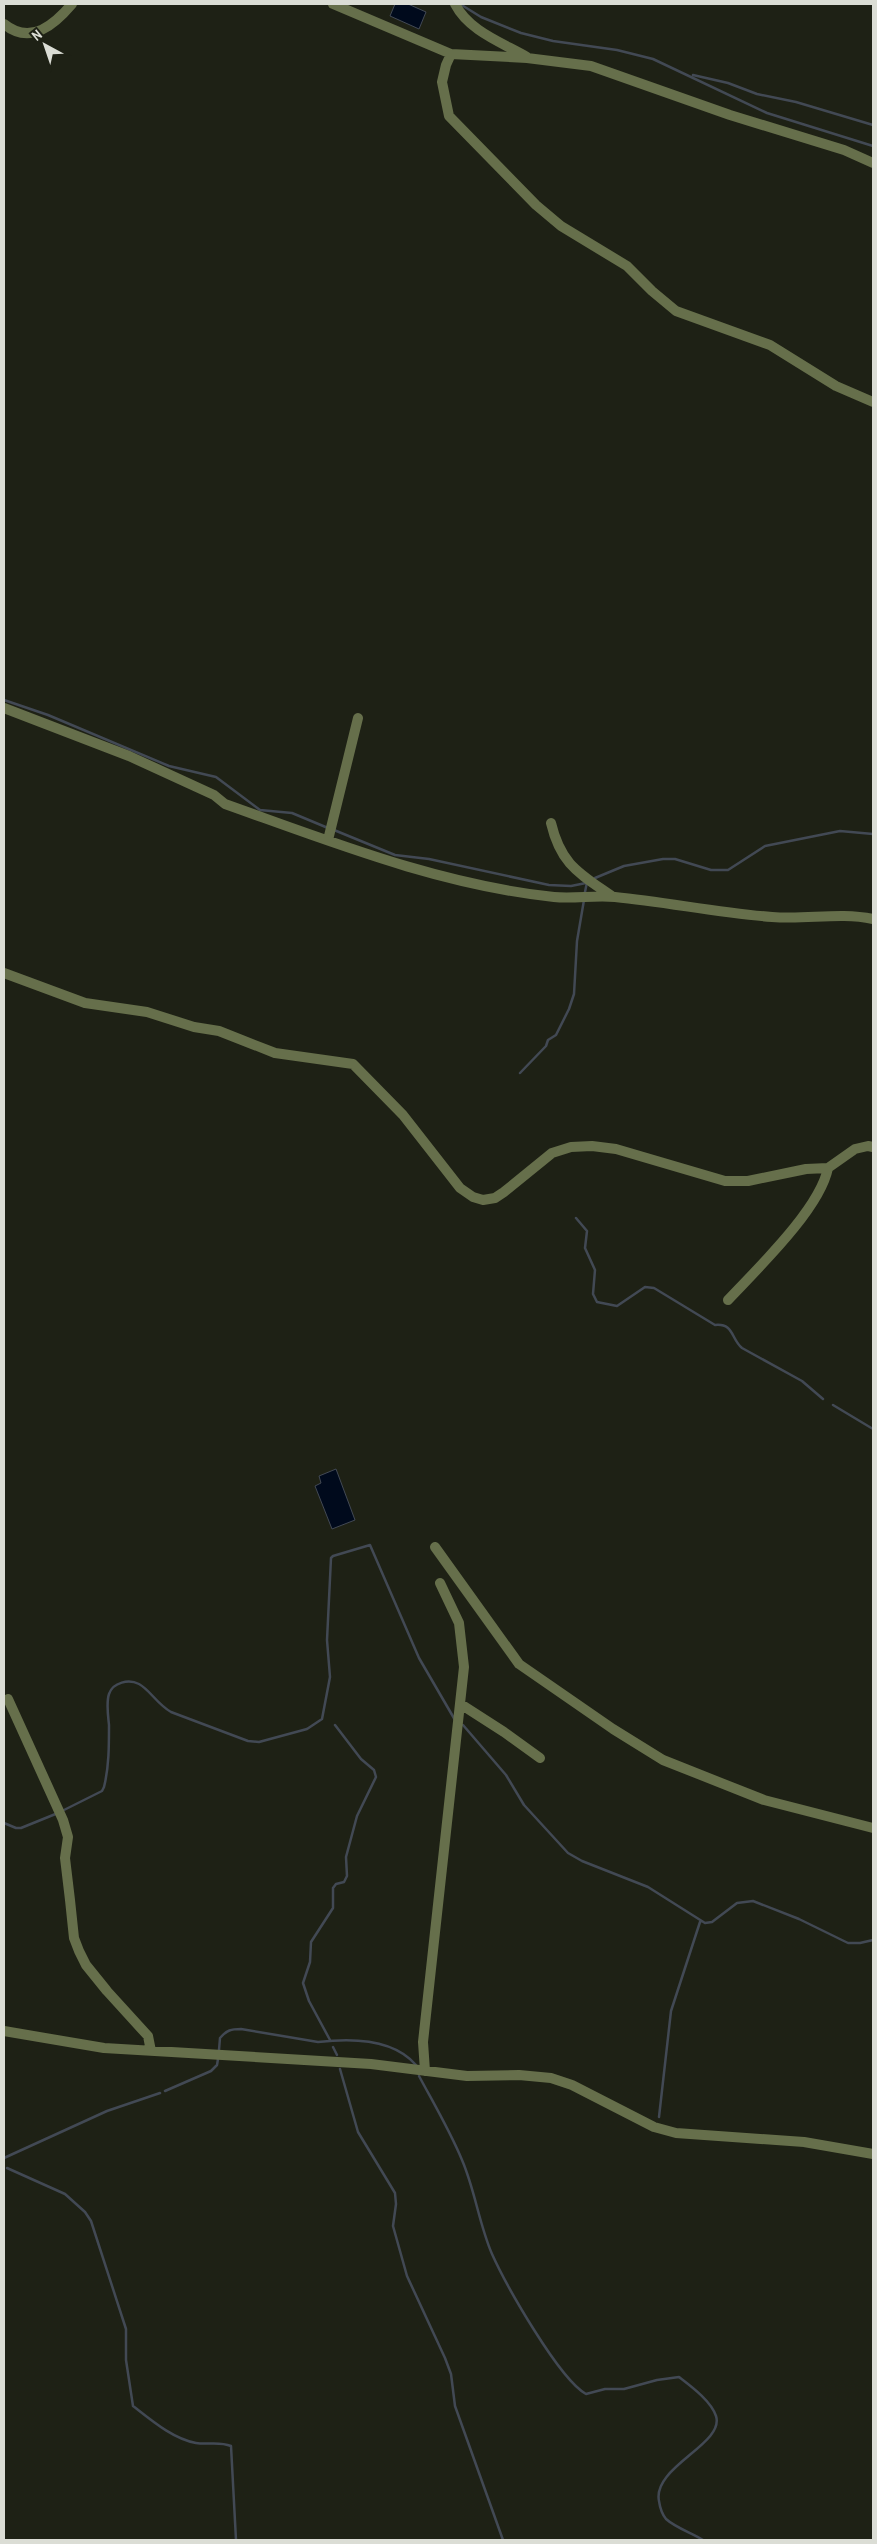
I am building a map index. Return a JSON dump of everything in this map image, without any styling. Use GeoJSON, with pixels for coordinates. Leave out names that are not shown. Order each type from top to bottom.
{"type":"FeatureCollection","features":[{"type":"Feature","properties":{"kind":"street"},"geometry":{"type":"LineString","coordinates":[[4,24],[24,32],[44,30],[53,25],[72,4]]}},
{"type":"Feature","properties":{"kind":"street"},"geometry":{"type":"LineString","coordinates":[[332,4],[451,54],[527,58],[591,66],[730,115],[836,148],[873,162]]}},
{"type":"Feature","properties":{"kind":"street"},"geometry":{"type":"LineString","coordinates":[[455,4],[461,15],[477,29],[527,58]]}},
{"type":"Feature","properties":{"kind":"street"},"geometry":{"type":"LineString","coordinates":[[451,54],[446,64],[442,82],[449,116],[548,216],[561,226],[628,266],[652,292],[676,311],[770,345],[836,386],[873,402]]}},
{"type":"Feature","properties":{"kind":"street"},"geometry":{"type":"LineString","coordinates":[[4,708],[129,756],[214,795],[225,804],[411,868],[501,890],[557,897],[613,897],[772,917],[808,918],[849,914],[873,919]]}},
{"type":"Feature","properties":{"kind":"street"},"geometry":{"type":"LineString","coordinates":[[328,840],[358,718]]}},
{"type":"Feature","properties":{"kind":"street"},"geometry":{"type":"LineString","coordinates":[[552,823],[557,845],[570,865],[613,897]]}},
{"type":"Feature","properties":{"kind":"street"},"geometry":{"type":"LineString","coordinates":[[4,973],[85,1003],[147,1012],[194,1027],[220,1031],[275,1053],[353,1064],[403,1115],[460,1188],[473,1197],[483,1200],[495,1198],[504,1192],[552,1153],[571,1147],[592,1146],[616,1149],[725,1181],[748,1181],[806,1169],[828,1168],[855,1149],[868,1146],[873,1147]]}},
{"type":"Feature","properties":{"kind":"street"},"geometry":{"type":"LineString","coordinates":[[728,1300],[778,1246],[804,1213],[826,1180],[828,1168]]}},
{"type":"Feature","properties":{"kind":"street"},"geometry":{"type":"LineString","coordinates":[[435,1547],[519,1664],[613,1729],[664,1760],[764,1800],[873,1828]]}},
{"type":"Feature","properties":{"kind":"street"},"geometry":{"type":"LineString","coordinates":[[425,2071],[423,2042],[462,1705],[464,1667],[459,1623],[440,1584]]}},
{"type":"Feature","properties":{"kind":"street"},"geometry":{"type":"LineString","coordinates":[[8,1699],[63,1820],[68,1837],[65,1858],[74,1938],[79,1951],[86,1965],[107,1991],[148,2036],[151,2051]]}},
{"type":"Feature","properties":{"kind":"street"},"geometry":{"type":"LineString","coordinates":[[462,1705],[540,1758]]}},
{"type":"Feature","properties":{"kind":"street"},"geometry":{"type":"LineString","coordinates":[[4,2031],[104,2048],[371,2064],[467,2076],[519,2075],[551,2078],[572,2086],[654,2127],[676,2133],[804,2142],[873,2154]]}},
{"type":"Feature","properties":{"kind":"water"},"geometry":{"type":"Polygon","coordinates":[[[395,4],[408,4],[426,12],[419,29],[390,16],[395,4]]]}},
{"type":"Feature","properties":{"kind":"water"},"geometry":{"type":"Polygon","coordinates":[[[336,1469],[355,1520],[332,1529],[315,1486],[321,1483],[319,1476],[336,1469]]]}},
{"type":"Feature","properties":{"kind":"waterway"},"geometry":{"type":"LineString","coordinates":[[460,4],[481,17],[521,33],[553,41],[617,50],[653,59],[767,113],[873,146]]}},
{"type":"Feature","properties":{"kind":"waterway"},"geometry":{"type":"LineString","coordinates":[[693,75],[728,83],[757,94],[796,102],[873,125]]}},
{"type":"Feature","properties":{"kind":"waterway"},"geometry":{"type":"LineString","coordinates":[[4,700],[48,715],[169,766],[216,777],[260,810],[292,813],[328,828]]}},
{"type":"Feature","properties":{"kind":"waterway"},"geometry":{"type":"LineString","coordinates":[[334,830],[395,855],[429,859],[549,885],[571,886],[586,883]]}},
{"type":"Feature","properties":{"kind":"waterway"},"geometry":{"type":"LineString","coordinates":[[595,878],[624,866],[663,859],[675,859],[711,870],[728,870],[765,846],[840,831],[873,834]]}},
{"type":"Feature","properties":{"kind":"waterway"},"geometry":{"type":"LineString","coordinates":[[585,892],[587,882]]}},
{"type":"Feature","properties":{"kind":"waterway"},"geometry":{"type":"LineString","coordinates":[[520,1073],[546,1046],[548,1040],[556,1035],[569,1009],[574,994],[577,941],[584,900]]}},
{"type":"Feature","properties":{"kind":"waterway"},"geometry":{"type":"LineString","coordinates":[[576,1218],[587,1231],[585,1248],[595,1270],[593,1294],[597,1302],[617,1306],[645,1287],[654,1288],[715,1325],[726,1326],[742,1348],[802,1381],[823,1399]]}},
{"type":"Feature","properties":{"kind":"waterway"},"geometry":{"type":"LineString","coordinates":[[833,1405],[873,1429]]}},
{"type":"Feature","properties":{"kind":"waterway"},"geometry":{"type":"LineString","coordinates":[[64,1810],[102,1791],[104,1787],[109,1749],[107,1705],[111,1690],[118,1684],[126,1682],[139,1684],[171,1712],[248,1741],[259,1742],[307,1729],[322,1719],[330,1677],[327,1640],[331,1558],[370,1545],[419,1658],[455,1720]]}},
{"type":"Feature","properties":{"kind":"waterway"},"geometry":{"type":"LineString","coordinates":[[330,2040],[309,2001],[303,1983],[310,1962],[311,1942],[333,1908],[333,1888],[336,1884],[344,1882],[347,1876],[346,1857],[357,1816],[376,1777],[374,1770],[361,1759],[335,1725]]}},
{"type":"Feature","properties":{"kind":"waterway"},"geometry":{"type":"LineString","coordinates":[[463,1725],[506,1775],[524,1805],[568,1853],[582,1861],[648,1887],[705,1923],[712,1922],[737,1903],[753,1901],[799,1919],[848,1943],[873,1940]]}},
{"type":"Feature","properties":{"kind":"waterway"},"geometry":{"type":"LineString","coordinates":[[4,1823],[21,1828],[58,1813]]}},
{"type":"Feature","properties":{"kind":"waterway"},"geometry":{"type":"LineString","coordinates":[[659,2117],[671,2011],[700,1922]]}},
{"type":"Feature","properties":{"kind":"waterway"},"geometry":{"type":"LineString","coordinates":[[219,2050],[220,2038],[223,2035],[229,2030],[241,2029],[318,2042],[344,2040],[371,2042],[396,2049],[416,2065]]}},
{"type":"Feature","properties":{"kind":"waterway"},"geometry":{"type":"LineString","coordinates":[[333,2047],[337,2055]]}},
{"type":"Feature","properties":{"kind":"waterway"},"geometry":{"type":"LineString","coordinates":[[165,2091],[211,2071],[217,2065],[218,2059]]}},
{"type":"Feature","properties":{"kind":"waterway"},"geometry":{"type":"LineString","coordinates":[[340,2069],[358,2132],[395,2193],[396,2204],[393,2226],[407,2276],[451,2374],[455,2406],[503,2540]]}},
{"type":"Feature","properties":{"kind":"waterway"},"geometry":{"type":"LineString","coordinates":[[419,2076],[462,2160],[488,2243],[499,2268],[534,2330],[575,2385],[586,2394],[605,2389],[624,2389],[657,2380],[679,2377],[714,2410],[716,2426],[710,2436],[666,2477],[660,2489],[659,2504],[666,2519],[703,2540]]}},
{"type":"Feature","properties":{"kind":"waterway"},"geometry":{"type":"LineString","coordinates":[[4,2158],[107,2111],[160,2093]]}},
{"type":"Feature","properties":{"kind":"waterway"},"geometry":{"type":"LineString","coordinates":[[7,2168],[65,2194],[85,2212],[91,2221],[126,2329],[126,2360],[133,2406],[179,2438],[196,2443],[231,2446],[236,2540]]}}]}
